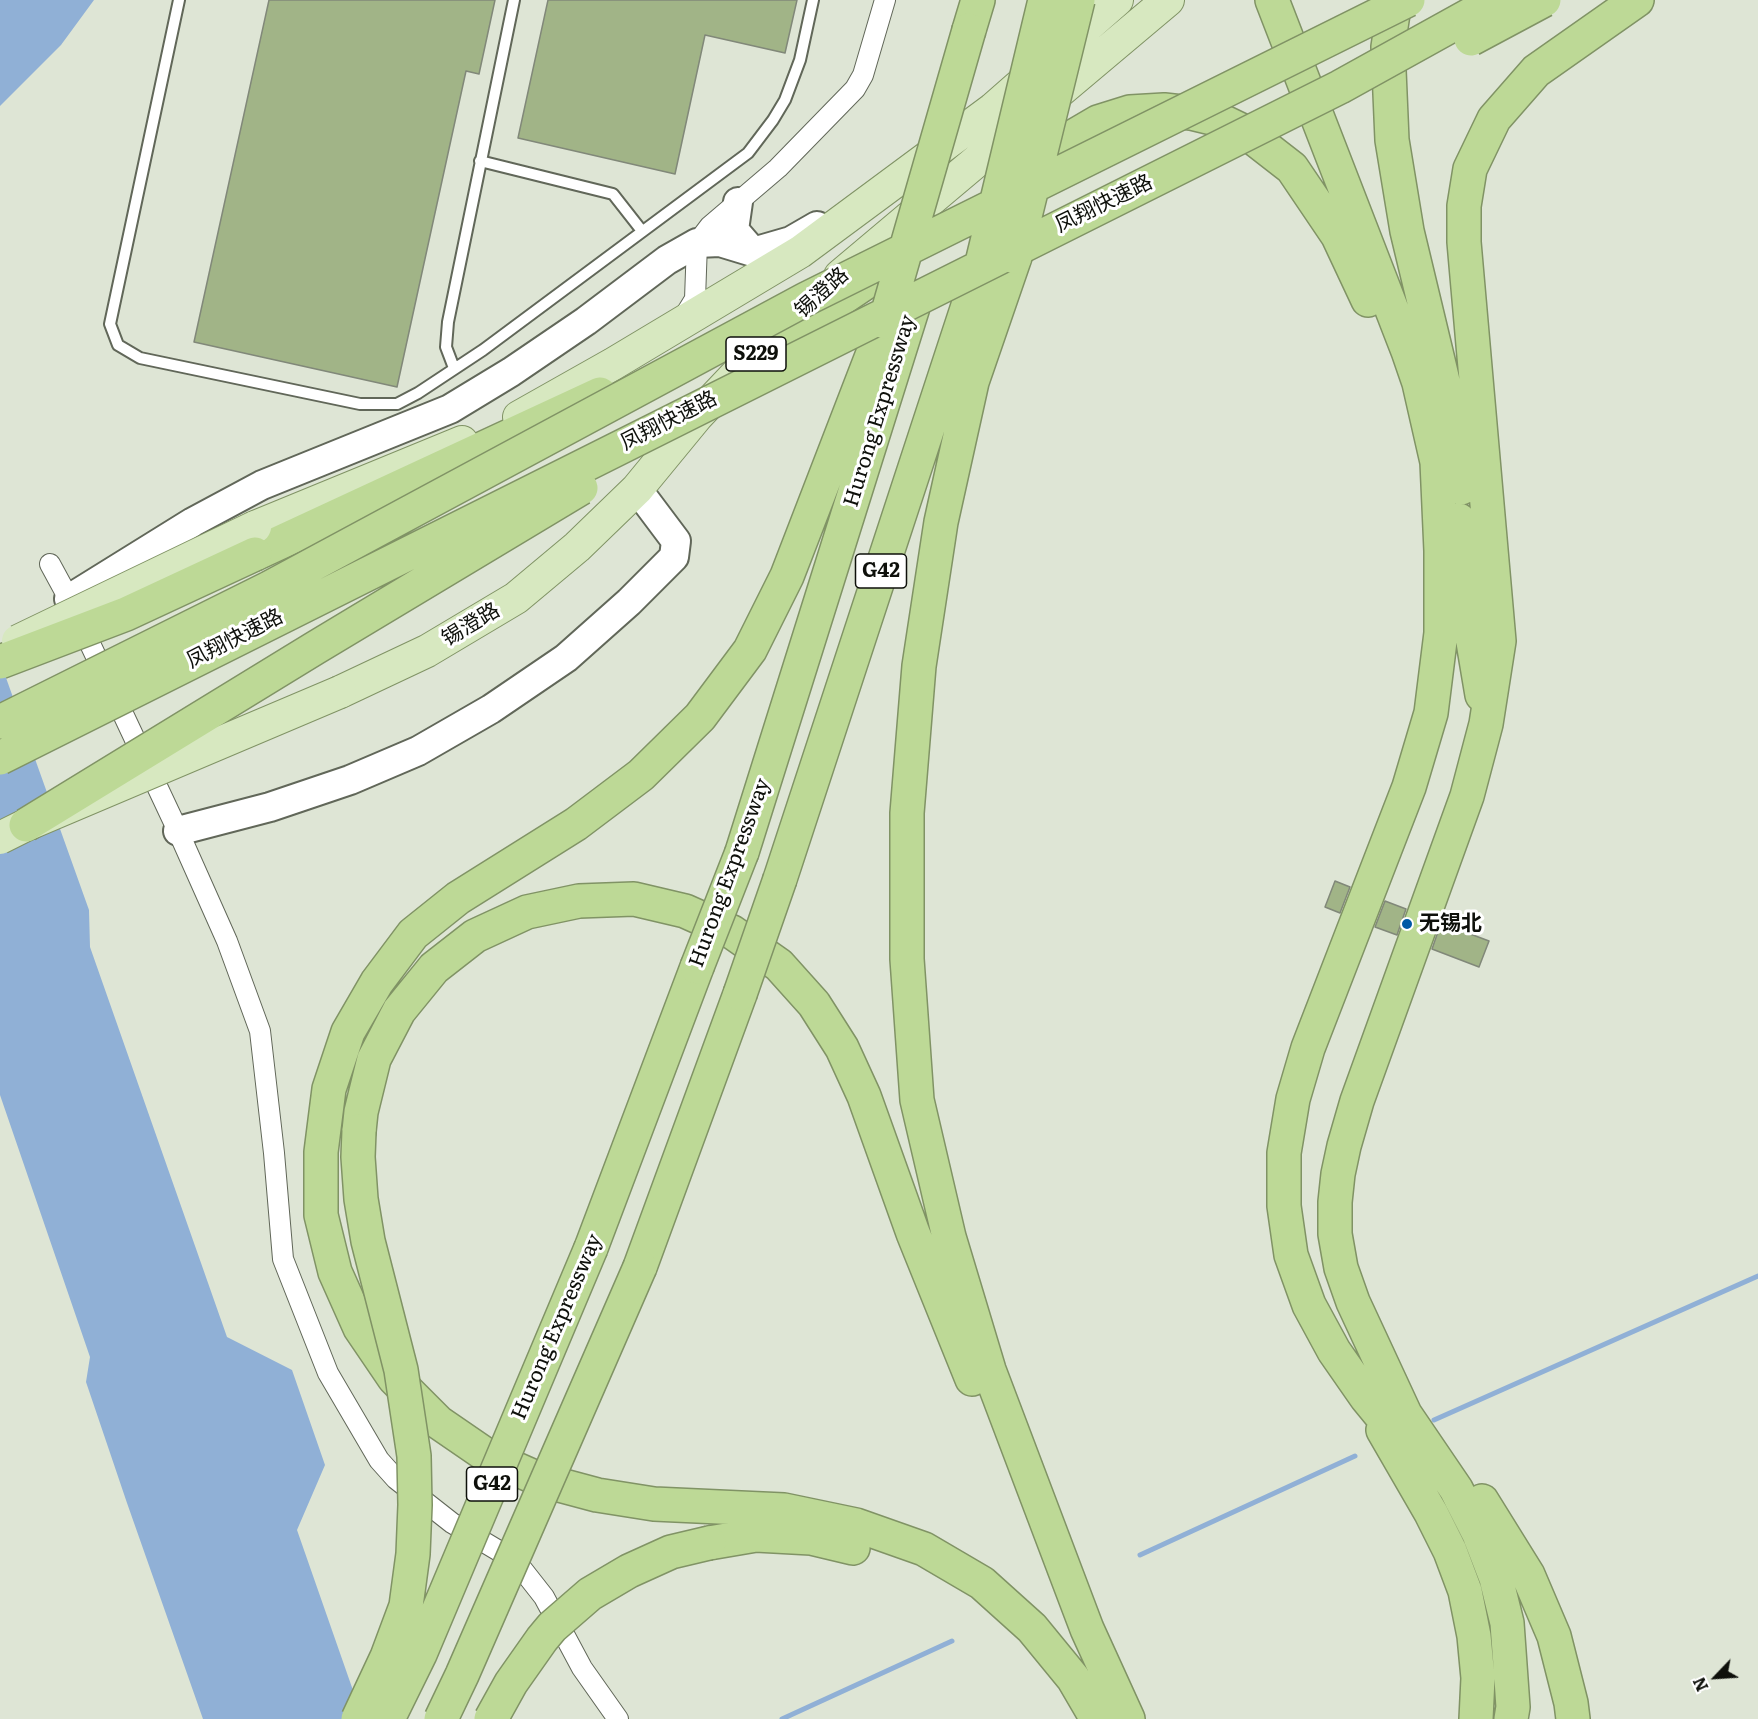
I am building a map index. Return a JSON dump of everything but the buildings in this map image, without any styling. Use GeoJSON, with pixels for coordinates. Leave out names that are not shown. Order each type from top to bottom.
{"type":"FeatureCollection","features":[{"type":"Feature","properties":{"kind":"highway","name":"G42"},"geometry":{"type":"LineString","coordinates":[[441,1719],[467,1665],[640,1267],[740,993],[780,879],[982,263],[1045,0]]}},
{"type":"Feature","properties":{"kind":"highway"},"geometry":{"type":"LineString","coordinates":[[1078,0],[1016,257],[972,382],[938,544],[919,666],[907,813],[907,959],[917,1100],[949,1237],[989,1370],[1087,1629],[1128,1719]]}},
{"type":"Feature","properties":{"kind":"highway"},"geometry":{"type":"LineString","coordinates":[[1272,0],[1325,92]]}},
{"type":"Feature","properties":{"kind":"highway"},"geometry":{"type":"LineString","coordinates":[[1292,0],[1413,349],[1461,456],[1431,713],[1409,788],[1308,1048],[1293,1099],[1284,1153],[1284,1206],[1291,1255],[1309,1305],[1334,1351],[1365,1397],[1431,1512],[1450,1551],[1465,1591],[1472,1620],[1478,1678],[1476,1719]]}},
{"type":"Feature","properties":{"kind":"highway"},"geometry":{"type":"LineString","coordinates":[[1395,0],[1388,47],[1392,140],[1407,231],[1390,279],[1373,311],[1413,349]]}},
{"type":"Feature","properties":{"kind":"highway","name":"凤翔快速路"},"geometry":{"type":"LineString","coordinates":[[0,723],[269,588],[806,299],[1408,0]]}},
{"type":"Feature","properties":{"kind":"highway","name":"凤翔快速路"},"geometry":{"type":"LineString","coordinates":[[0,758],[1325,92],[1497,0]]}},
{"type":"Feature","properties":{"kind":"highway"},"geometry":{"type":"LineString","coordinates":[[1325,92],[1479,37],[1544,0]]}},
{"type":"Feature","properties":{"kind":"highway"},"geometry":{"type":"LineString","coordinates":[[1511,1719],[1513,1707],[1507,1623],[1496,1578],[1479,1534],[1456,1489],[1405,1413],[1353,1302],[1341,1268],[1335,1234],[1335,1202],[1338,1174],[1357,1101],[1420,932],[1467,796],[1486,724],[1499,641],[1464,242],[1464,206],[1470,169],[1494,119],[1536,71],[1637,0]]}},
{"type":"Feature","properties":{"kind":"highway"},"geometry":{"type":"LineString","coordinates":[[982,15],[885,322],[787,576],[750,650],[700,717],[641,775],[576,824],[458,898],[413,934],[377,982],[348,1032],[329,1089],[321,1152],[321,1215],[335,1272],[360,1328],[394,1378],[438,1422],[489,1457],[541,1480],[597,1495],[654,1504],[784,1510],[856,1525],[924,1549],[982,1583],[1032,1628],[1073,1678],[1097,1719]]}},
{"type":"Feature","properties":{"kind":"highway","name":"Hurong Expressway"},"geometry":{"type":"LineString","coordinates":[[388,1719],[420,1654],[591,1248],[696,967],[742,852],[913,307],[982,15]]}},
{"type":"Feature","properties":{"kind":"highway"},"geometry":{"type":"LineString","coordinates":[[770,339],[832,305],[894,264],[1069,139],[1098,122],[1130,112],[1164,110],[1191,113],[1220,120],[1247,133],[1292,168],[1338,236],[1390,279]]}},
{"type":"Feature","properties":{"kind":"highway"},"geometry":{"type":"LineString","coordinates":[[0,662],[126,614],[806,299]]}},
{"type":"Feature","properties":{"kind":"highway"},"geometry":{"type":"LineString","coordinates":[[1413,349],[1402,388],[1423,468],[1451,540],[1470,624],[1486,724]]}},
{"type":"Feature","properties":{"kind":"highway"},"geometry":{"type":"LineString","coordinates":[[13,831],[812,350]]}},
{"type":"Feature","properties":{"kind":"highway"},"geometry":{"type":"LineString","coordinates":[[358,1719],[387,1657],[406,1606],[413,1554],[415,1505],[414,1456],[401,1370],[368,1241],[361,1199],[359,1131],[361,1112],[374,1059],[399,1011],[434,968],[475,936],[527,912],[579,901],[634,899],[685,911],[732,932],[779,965],[814,1004],[842,1048],[864,1096],[913,1233],[1023,1501],[1134,1719]]}},
{"type":"Feature","properties":{"kind":"highway"},"geometry":{"type":"LineString","coordinates":[[1369,1336],[1494,1518],[1528,1575],[1554,1636],[1573,1719]]}},
{"type":"Feature","properties":{"kind":"highway"},"geometry":{"type":"LineString","coordinates":[[1365,1397],[1399,1436],[1445,1503],[1468,1543],[1490,1630],[1493,1719]]}},
{"type":"Feature","properties":{"kind":"highway"},"geometry":{"type":"LineString","coordinates":[[491,1719],[511,1683],[552,1627],[590,1594],[629,1571],[671,1552],[756,1535],[811,1538],[871,1553],[911,1567],[960,1595],[1004,1630],[1041,1671],[1078,1719]]}},
{"type":"Feature","properties":{"kind":"main road","name":"锡澄路"},"geometry":{"type":"LineString","coordinates":[[0,650],[255,527],[509,422],[613,364],[800,252],[993,109],[1117,0]]}},
{"type":"Feature","properties":{"kind":"main road","name":"锡澄路"},"geometry":{"type":"LineString","coordinates":[[13,831],[340,692],[427,651],[516,598],[577,547],[637,489],[697,416],[770,339],[871,248],[1168,0]]}},
{"type":"Feature","properties":{"kind":"main road"},"geometry":{"type":"LineString","coordinates":[[69,599],[193,522],[262,485],[450,409],[511,372],[586,321],[667,260],[697,243],[720,242],[753,252],[791,242],[904,174]]}},
{"type":"Feature","properties":{"kind":"main road"},"geometry":{"type":"LineString","coordinates":[[738,202],[734,230],[753,252]]}},
{"type":"Feature","properties":{"kind":"main road"},"geometry":{"type":"LineString","coordinates":[[178,831],[270,807],[340,783],[418,751],[491,709],[566,658],[629,602],[674,557],[676,541],[637,489]]}},
{"type":"Feature","properties":{"kind":"street"},"geometry":{"type":"LineString","coordinates":[[679,324],[695,299],[697,243],[710,226],[778,168],[855,89],[863,75],[885,0]]}},
{"type":"Feature","properties":{"kind":"street"},"geometry":{"type":"LineString","coordinates":[[50,564],[69,599],[178,831],[227,941],[260,1031],[283,1259],[328,1373],[379,1460],[396,1479],[452,1523],[504,1554],[522,1569],[544,1597],[582,1668],[618,1719]]}},
{"type":"Feature","properties":{"kind":"lane"},"geometry":{"type":"LineString","coordinates":[[179,0],[110,324],[118,345],[140,358],[360,404],[397,404],[418,393],[483,350],[748,153],[785,100],[800,60],[813,0]]}},
{"type":"Feature","properties":{"kind":"lane"},"geometry":{"type":"LineString","coordinates":[[454,368],[446,347],[448,322],[514,0]]}},
{"type":"Feature","properties":{"kind":"lane"},"geometry":{"type":"LineString","coordinates":[[480,161],[613,194],[642,231]]}},
{"type":"Feature","properties":{"kind":"water"},"geometry":{"type":"Polygon","coordinates":[[[0,0],[94,0],[61,45],[0,106],[0,0]]]}},
{"type":"Feature","properties":{"kind":"water"},"geometry":{"type":"Polygon","coordinates":[[[0,661],[89,910],[90,947],[227,1337],[292,1370],[325,1465],[297,1530],[363,1719],[203,1719],[127,1503],[86,1382],[90,1357],[0,1095],[0,661]]]}},
{"type":"Feature","properties":{"kind":"waterway"},"geometry":{"type":"LineString","coordinates":[[1434,1420],[1758,1276]]}},
{"type":"Feature","properties":{"kind":"waterway"},"geometry":{"type":"LineString","coordinates":[[1140,1555],[1355,1456]]}},
{"type":"Feature","properties":{"kind":"waterway"},"geometry":{"type":"LineString","coordinates":[[782,1719],[952,1641]]}},
{"type":"Feature","properties":{"kind":"place","name":"无锡北"},"geometry":{"type":"Point","coordinates":[1407,924]}}]}
